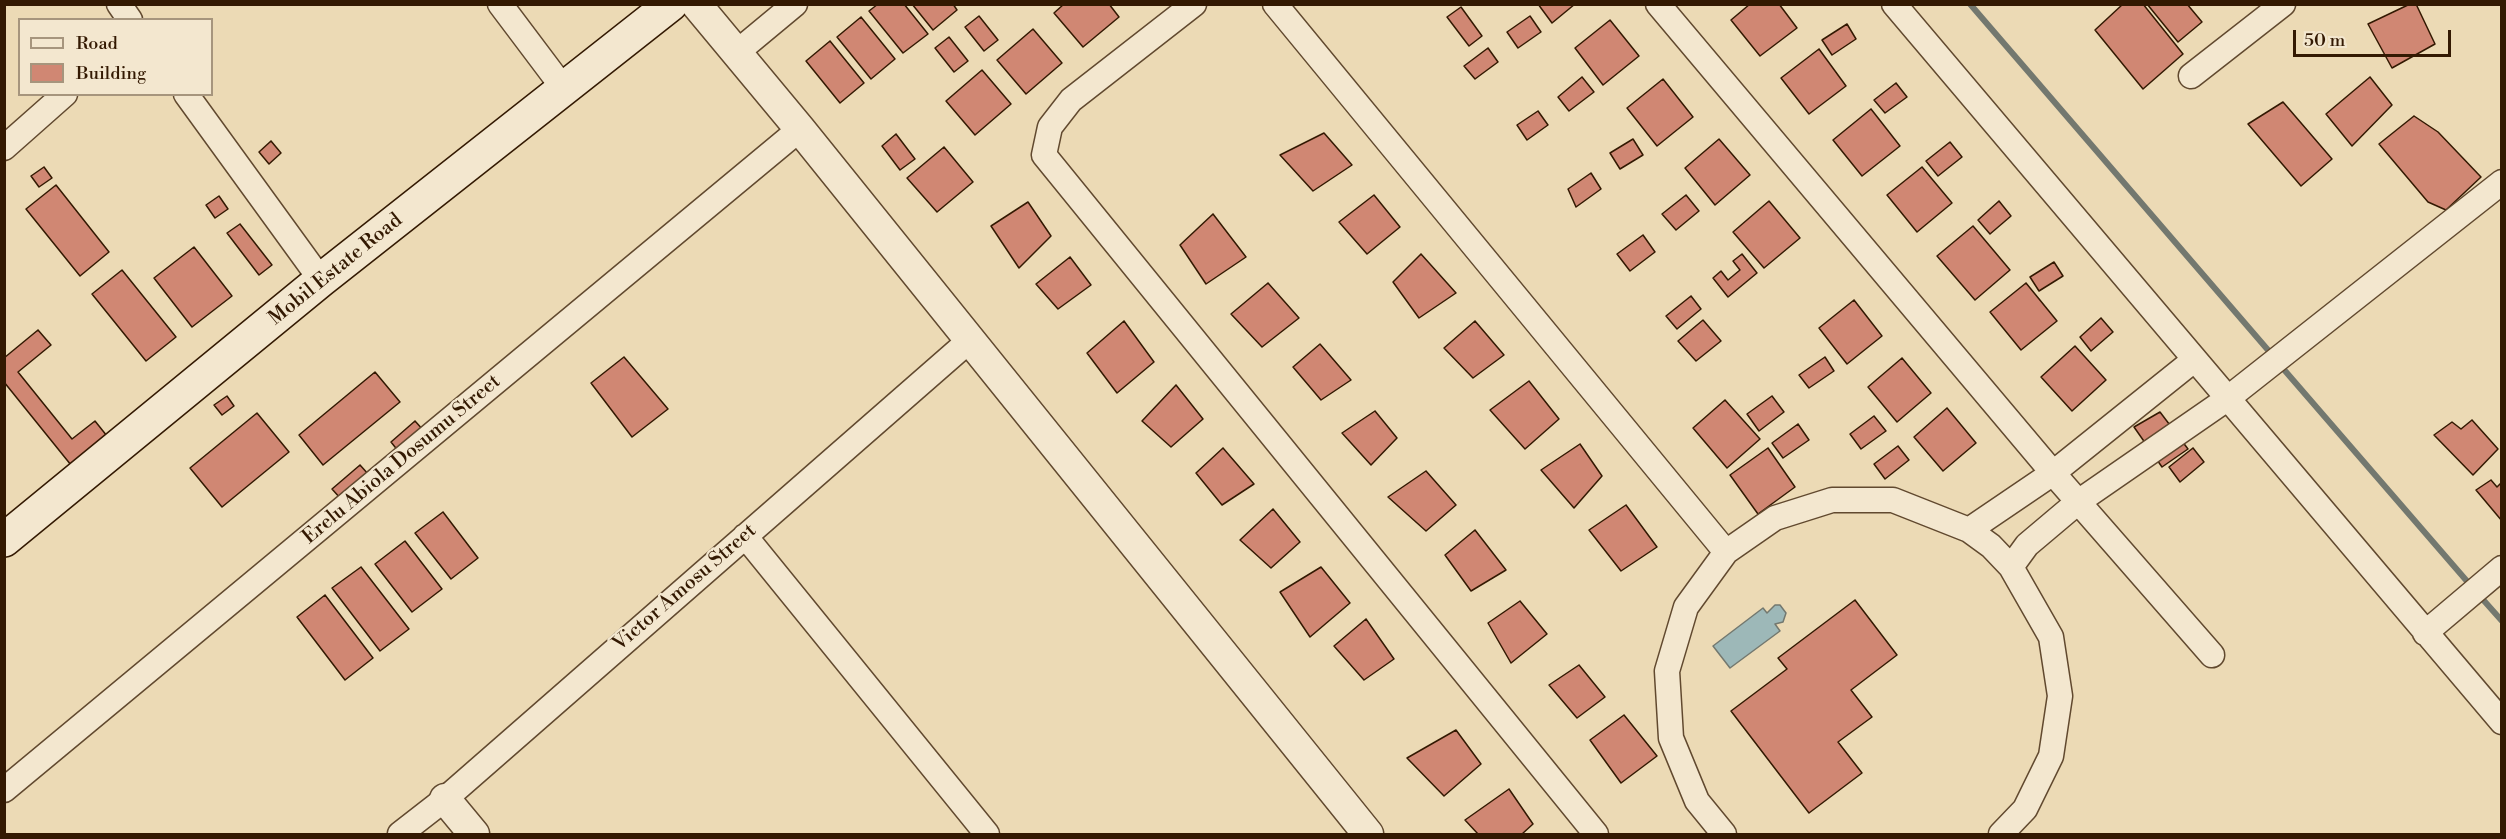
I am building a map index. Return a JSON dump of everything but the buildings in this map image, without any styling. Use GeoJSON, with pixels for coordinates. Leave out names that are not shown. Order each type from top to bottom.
{"type":"FeatureCollection","features":[{"type":"Feature","properties":{"kind":"main road","name":"Mobil Estate Road"},"geometry":{"type":"LineString","coordinates":[[4,540],[321,280],[671,4]]}},
{"type":"Feature","properties":{"kind":"street"},"geometry":{"type":"LineString","coordinates":[[119,4],[129,18]]}},
{"type":"Feature","properties":{"kind":"street"},"geometry":{"type":"LineString","coordinates":[[500,4],[564,89]]}},
{"type":"Feature","properties":{"kind":"street"},"geometry":{"type":"LineString","coordinates":[[696,4],[800,129],[1368,834]]}},
{"type":"Feature","properties":{"kind":"street"},"geometry":{"type":"LineString","coordinates":[[736,53],[795,4]]}},
{"type":"Feature","properties":{"kind":"street"},"geometry":{"type":"LineString","coordinates":[[1194,4],[1071,100],[1050,127],[1044,155],[1596,834]]}},
{"type":"Feature","properties":{"kind":"street"},"geometry":{"type":"LineString","coordinates":[[1275,4],[1726,552]]}},
{"type":"Feature","properties":{"kind":"street"},"geometry":{"type":"LineString","coordinates":[[1658,4],[2053,473],[2212,655]]}},
{"type":"Feature","properties":{"kind":"street"},"geometry":{"type":"LineString","coordinates":[[2191,76],[2283,4]]}},
{"type":"Feature","properties":{"kind":"street"},"geometry":{"type":"LineString","coordinates":[[1904,8],[2194,360],[2502,722]]}},
{"type":"Feature","properties":{"kind":"street"},"geometry":{"type":"LineString","coordinates":[[4,148],[63,96]]}},
{"type":"Feature","properties":{"kind":"street"},"geometry":{"type":"LineString","coordinates":[[187,96],[321,280]]}},
{"type":"Feature","properties":{"kind":"street","name":"Erelu Abiola Dosumu Street"},"geometry":{"type":"LineString","coordinates":[[4,790],[800,129]]}},
{"type":"Feature","properties":{"kind":"street"},"geometry":{"type":"LineString","coordinates":[[2011,567],[2027,545],[2078,502],[2227,399],[2502,182]]}},
{"type":"Feature","properties":{"kind":"street","name":"Victor Amosu Street"},"geometry":{"type":"LineString","coordinates":[[400,834],[445,799],[970,340]]}},
{"type":"Feature","properties":{"kind":"street"},"geometry":{"type":"LineString","coordinates":[[1969,530],[2053,473],[2194,360]]}},
{"type":"Feature","properties":{"kind":"street"},"geometry":{"type":"LineString","coordinates":[[1725,834],[1697,801],[1671,738],[1667,671],[1686,607],[1726,552],[1775,518],[1832,500],[1893,500],[1969,530],[1991,546],[2011,567],[2051,637],[2060,696],[2051,756],[2025,809],[2001,834]]}},
{"type":"Feature","properties":{"kind":"street"},"geometry":{"type":"LineString","coordinates":[[745,536],[987,834]]}},
{"type":"Feature","properties":{"kind":"street"},"geometry":{"type":"LineString","coordinates":[[2425,633],[2466,595],[2498,570]]}},
{"type":"Feature","properties":{"kind":"street"},"geometry":{"type":"LineString","coordinates":[[445,799],[474,834]]}},
{"type":"Feature","properties":{"kind":"water"},"geometry":{"type":"Polygon","coordinates":[[[1775,605],[1780,605],[1786,613],[1783,622],[1775,624],[1780,631],[1730,668],[1713,646],[1763,608],[1767,613],[1775,605]]]}},
{"type":"Feature","properties":{"kind":"waterway"},"geometry":{"type":"LineString","coordinates":[[1970,4],[2274,357]]}},
{"type":"Feature","properties":{"kind":"waterway"},"geometry":{"type":"LineString","coordinates":[[2280,365],[2472,587]]}},
{"type":"Feature","properties":{"kind":"waterway"},"geometry":{"type":"LineString","coordinates":[[2478,594],[2502,621]]}}]}
